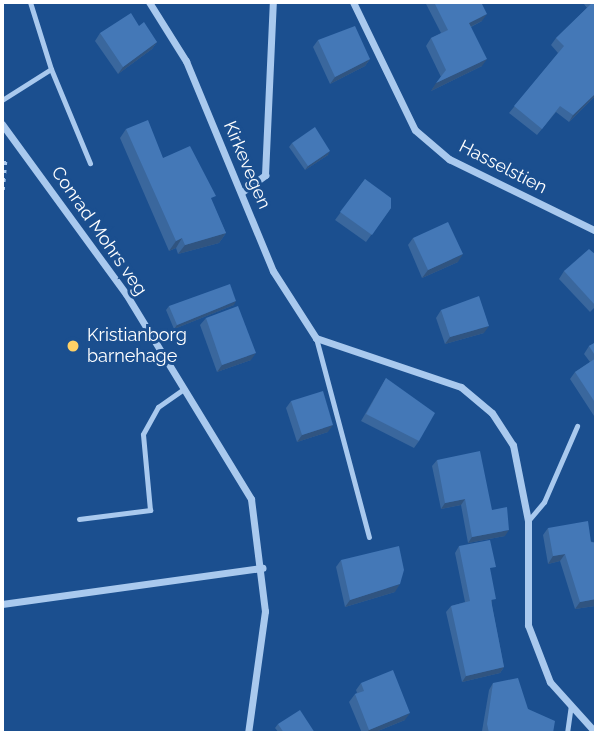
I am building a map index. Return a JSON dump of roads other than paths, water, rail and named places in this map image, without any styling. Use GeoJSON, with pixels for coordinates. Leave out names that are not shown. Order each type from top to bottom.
{"type":"FeatureCollection","features":[{"type":"Feature","properties":{"kind":"street","name":"Kirkevegen"},"geometry":{"type":"LineString","coordinates":[[149,2],[186,61],[273,271],[316,338]]}},
{"type":"Feature","properties":{"kind":"street"},"geometry":{"type":"LineString","coordinates":[[242,192],[265,175],[273,2]]}},
{"type":"Feature","properties":{"kind":"street","name":"Hasselstien"},"geometry":{"type":"LineString","coordinates":[[353,2],[415,130],[449,159],[596,231]]}},
{"type":"Feature","properties":{"kind":"street","name":"Conrad Mohrs veg"},"geometry":{"type":"LineString","coordinates":[[3,129],[100,256],[251,499],[264,568],[262,649],[248,733]]}},
{"type":"Feature","properties":{"kind":"street"},"geometry":{"type":"LineString","coordinates":[[316,338],[460,387],[492,413],[513,445],[528,520],[528,625],[538,660],[571,705],[596,733]]}},
{"type":"Feature","properties":{"kind":"street"},"geometry":{"type":"LineString","coordinates":[[2,604],[264,568]]}},
{"type":"Feature","properties":{"kind":"lane","name":"Conrad Mohrs veg"},"geometry":{"type":"LineString","coordinates":[[30,2],[51,69],[90,163]]}},
{"type":"Feature","properties":{"kind":"lane"},"geometry":{"type":"LineString","coordinates":[[2,100],[51,69]]}},
{"type":"Feature","properties":{"kind":"lane","name":"Kirkevegen"},"geometry":{"type":"LineString","coordinates":[[316,338],[369,537]]}},
{"type":"Feature","properties":{"kind":"lane"},"geometry":{"type":"LineString","coordinates":[[79,519],[150,510],[144,434],[158,407],[184,389]]}},
{"type":"Feature","properties":{"kind":"lane"},"geometry":{"type":"LineString","coordinates":[[528,520],[544,502],[577,426]]}},
{"type":"Feature","properties":{"kind":"lane"},"geometry":{"type":"LineString","coordinates":[[567,733],[571,705]]}},
{"type":"Feature","properties":{"kind":"place","name":"Kristianborg barnehage"},"geometry":{"type":"Point","coordinates":[73,346]}}]}
